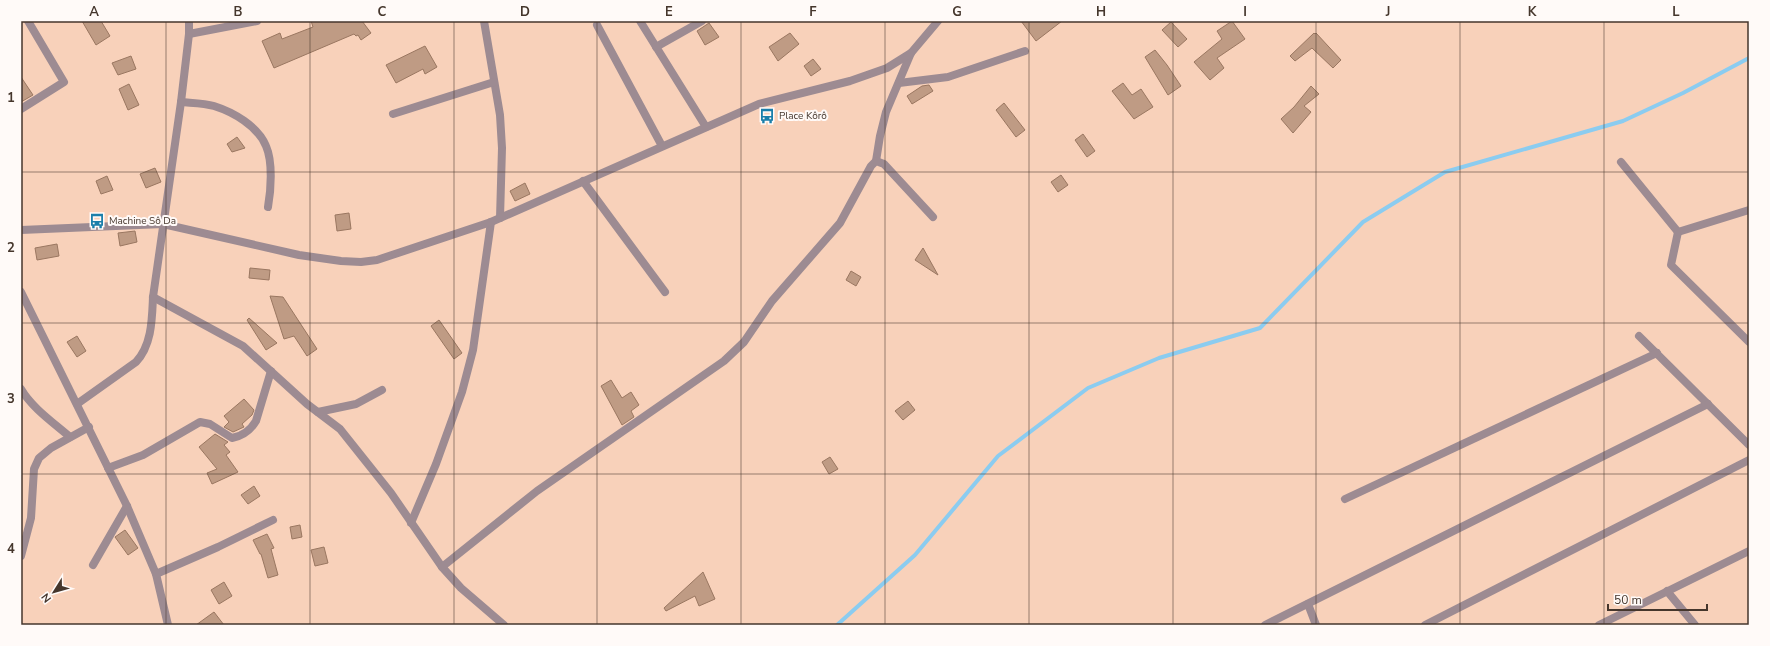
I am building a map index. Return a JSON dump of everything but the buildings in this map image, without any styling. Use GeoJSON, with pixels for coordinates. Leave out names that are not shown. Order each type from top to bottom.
{"type":"FeatureCollection","features":[{"type":"Feature","properties":{"kind":"street"},"geometry":{"type":"LineString","coordinates":[[21,109],[64,82],[28,21]]}},
{"type":"Feature","properties":{"kind":"street"},"geometry":{"type":"LineString","coordinates":[[77,404],[136,362],[143,354],[152,321],[153,296],[181,102],[189,34],[189,21]]}},
{"type":"Feature","properties":{"kind":"street"},"geometry":{"type":"LineString","coordinates":[[189,34],[238,23],[257,21]]}},
{"type":"Feature","properties":{"kind":"street"},"geometry":{"type":"LineString","coordinates":[[484,21],[500,115],[502,148],[500,218]]}},
{"type":"Feature","properties":{"kind":"street"},"geometry":{"type":"LineString","coordinates":[[640,21],[706,127]]}},
{"type":"Feature","properties":{"kind":"street"},"geometry":{"type":"LineString","coordinates":[[656,47],[702,21]]}},
{"type":"Feature","properties":{"kind":"street"},"geometry":{"type":"LineString","coordinates":[[442,567],[537,491],[724,361],[744,342],[772,301],[840,223],[871,166],[876,161],[883,124],[911,53],[937,21]]}},
{"type":"Feature","properties":{"kind":"street"},"geometry":{"type":"LineString","coordinates":[[597,25],[662,146]]}},
{"type":"Feature","properties":{"kind":"street"},"geometry":{"type":"LineString","coordinates":[[898,83],[948,77],[1025,51]]}},
{"type":"Feature","properties":{"kind":"street"},"geometry":{"type":"LineString","coordinates":[[21,230],[163,224],[299,255],[341,261],[361,262],[377,260],[491,222],[759,104],[850,81],[887,68],[911,53]]}},
{"type":"Feature","properties":{"kind":"street"},"geometry":{"type":"LineString","coordinates":[[393,114],[494,82]]}},
{"type":"Feature","properties":{"kind":"street"},"geometry":{"type":"LineString","coordinates":[[181,102],[213,105],[232,113],[260,136],[266,146],[272,183],[268,207]]}},
{"type":"Feature","properties":{"kind":"street"},"geometry":{"type":"LineString","coordinates":[[876,161],[884,164],[933,217]]}},
{"type":"Feature","properties":{"kind":"street"},"geometry":{"type":"LineString","coordinates":[[1621,162],[1678,232]]}},
{"type":"Feature","properties":{"kind":"street"},"geometry":{"type":"LineString","coordinates":[[583,181],[665,292]]}},
{"type":"Feature","properties":{"kind":"street"},"geometry":{"type":"LineString","coordinates":[[1678,232],[1749,210]]}},
{"type":"Feature","properties":{"kind":"street"},"geometry":{"type":"LineString","coordinates":[[411,523],[436,464],[462,392],[473,350],[491,222]]}},
{"type":"Feature","properties":{"kind":"street"},"geometry":{"type":"LineString","coordinates":[[1678,232],[1671,265],[1749,342]]}},
{"type":"Feature","properties":{"kind":"street"},"geometry":{"type":"LineString","coordinates":[[21,292],[127,506],[156,574],[168,625]]}},
{"type":"Feature","properties":{"kind":"street"},"geometry":{"type":"LineString","coordinates":[[153,296],[243,346],[340,430],[391,493],[442,567],[461,588],[504,625]]}},
{"type":"Feature","properties":{"kind":"street"},"geometry":{"type":"LineString","coordinates":[[1639,336],[1749,445]]}},
{"type":"Feature","properties":{"kind":"street"},"geometry":{"type":"LineString","coordinates":[[1345,499],[1657,353]]}},
{"type":"Feature","properties":{"kind":"street"},"geometry":{"type":"LineString","coordinates":[[108,468],[143,455],[200,422],[210,424],[232,438],[240,436],[251,429],[256,421],[271,371]]}},
{"type":"Feature","properties":{"kind":"street"},"geometry":{"type":"LineString","coordinates":[[21,389],[25,396],[34,405],[70,437]]}},
{"type":"Feature","properties":{"kind":"street"},"geometry":{"type":"LineString","coordinates":[[318,412],[356,404],[382,390]]}},
{"type":"Feature","properties":{"kind":"street"},"geometry":{"type":"LineString","coordinates":[[1265,625],[1708,404]]}},
{"type":"Feature","properties":{"kind":"street"},"geometry":{"type":"LineString","coordinates":[[21,556],[32,513],[34,469],[39,458],[51,448],[89,427]]}},
{"type":"Feature","properties":{"kind":"street"},"geometry":{"type":"LineString","coordinates":[[1425,625],[1749,460]]}},
{"type":"Feature","properties":{"kind":"street"},"geometry":{"type":"LineString","coordinates":[[93,565],[127,506]]}},
{"type":"Feature","properties":{"kind":"street"},"geometry":{"type":"LineString","coordinates":[[156,574],[218,547],[273,520]]}},
{"type":"Feature","properties":{"kind":"street"},"geometry":{"type":"LineString","coordinates":[[1599,625],[1749,551]]}},
{"type":"Feature","properties":{"kind":"street"},"geometry":{"type":"LineString","coordinates":[[1667,591],[1695,625]]}},
{"type":"Feature","properties":{"kind":"street"},"geometry":{"type":"LineString","coordinates":[[1308,604],[1316,625]]}},
{"type":"Feature","properties":{"kind":"waterway"},"geometry":{"type":"LineString","coordinates":[[837,625],[915,555],[998,456],[1088,388],[1159,358],[1260,328],[1363,222],[1445,172],[1623,121],[1683,93],[1749,58]]}},
{"type":"Feature","properties":{"kind":"place","name":"Place Kôrô"},"geometry":{"type":"Point","coordinates":[767,116]}},
{"type":"Feature","properties":{"kind":"place","name":"Machine Sô Da"},"geometry":{"type":"Point","coordinates":[97,221]}}]}
